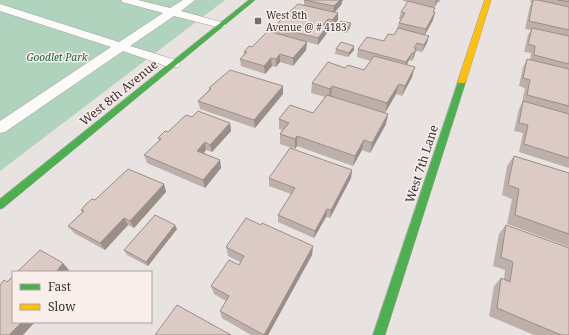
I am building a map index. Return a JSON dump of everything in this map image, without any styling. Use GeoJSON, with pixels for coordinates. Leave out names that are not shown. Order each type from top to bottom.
{"type":"FeatureCollection","features":[{"type":"Feature","properties":{"kind":"street","name":"West 8th Avenue"},"geometry":{"type":"LineString","coordinates":[[0,205],[252,0]]}},
{"type":"Feature","properties":{"kind":"street","name":"West 7th Lane"},"geometry":{"type":"LineString","coordinates":[[379,335],[488,0]]}},
{"type":"Feature","properties":{"kind":"lane"},"geometry":{"type":"LineString","coordinates":[[126,0],[222,25]]}},
{"type":"Feature","properties":{"kind":"lane"},"geometry":{"type":"LineString","coordinates":[[0,128],[190,0]]}},
{"type":"Feature","properties":{"kind":"lane"},"geometry":{"type":"LineString","coordinates":[[0,7],[174,64]]}},
{"type":"Feature","properties":{"kind":"green space","name":"Goodlet Park"},"geometry":{"type":"Polygon","coordinates":[[[0,0],[225,0],[0,171],[0,0]]]}},
{"type":"Feature","properties":{"kind":"building"},"geometry":{"type":"Polygon","coordinates":[[[304,0],[340,0],[334,6],[304,0]]]}},
{"type":"Feature","properties":{"kind":"building"},"geometry":{"type":"Polygon","coordinates":[[[533,0],[569,7],[569,30],[529,21],[533,0]]]}},
{"type":"Feature","properties":{"kind":"building"},"geometry":{"type":"Polygon","coordinates":[[[558,0],[569,0],[569,2],[558,0]]]}},
{"type":"Feature","properties":{"kind":"building"},"geometry":{"type":"Polygon","coordinates":[[[408,1],[435,8],[433,12],[435,12],[426,29],[399,23],[405,13],[401,12],[408,1]]]}},
{"type":"Feature","properties":{"kind":"building"},"geometry":{"type":"Polygon","coordinates":[[[298,4],[338,13],[332,20],[328,19],[323,25],[328,26],[318,38],[274,27],[282,19],[279,18],[283,14],[286,15],[298,4]]]}},
{"type":"Feature","properties":{"kind":"building"},"geometry":{"type":"Polygon","coordinates":[[[341,21],[351,23],[347,29],[337,27],[341,21]]]}},
{"type":"Feature","properties":{"kind":"building"},"geometry":{"type":"Polygon","coordinates":[[[398,28],[429,36],[424,45],[417,43],[414,48],[416,49],[414,53],[412,53],[406,62],[358,49],[367,37],[384,41],[388,34],[394,35],[398,28]]]}},
{"type":"Feature","properties":{"kind":"building"},"geometry":{"type":"Polygon","coordinates":[[[532,28],[569,36],[569,64],[534,55],[535,46],[528,44],[532,28]]]}},
{"type":"Feature","properties":{"kind":"building"},"geometry":{"type":"Polygon","coordinates":[[[268,31],[307,42],[293,58],[280,54],[276,59],[271,58],[264,66],[240,59],[247,52],[244,52],[249,46],[252,47],[268,31]]]}},
{"type":"Feature","properties":{"kind":"building"},"geometry":{"type":"Polygon","coordinates":[[[341,42],[354,46],[349,53],[336,49],[341,42]]]}},
{"type":"Feature","properties":{"kind":"building"},"geometry":{"type":"Polygon","coordinates":[[[374,56],[415,67],[405,86],[399,84],[387,103],[332,86],[330,89],[312,83],[328,62],[345,68],[348,65],[364,70],[374,56]]]}},
{"type":"Feature","properties":{"kind":"building"},"geometry":{"type":"Polygon","coordinates":[[[527,59],[569,69],[569,106],[527,95],[530,80],[523,78],[527,59]]]}},
{"type":"Feature","properties":{"kind":"building"},"geometry":{"type":"Polygon","coordinates":[[[230,70],[283,86],[254,120],[198,101],[211,89],[209,88],[230,70]]]}},
{"type":"Feature","properties":{"kind":"building"},"geometry":{"type":"Polygon","coordinates":[[[327,95],[388,114],[372,143],[364,140],[355,156],[297,136],[295,139],[280,134],[289,123],[279,119],[290,105],[313,113],[327,95]]]}},
{"type":"Feature","properties":{"kind":"building"},"geometry":{"type":"Polygon","coordinates":[[[523,101],[569,114],[569,158],[524,144],[528,125],[519,123],[523,101]]]}},
{"type":"Feature","properties":{"kind":"building"},"geometry":{"type":"Polygon","coordinates":[[[198,111],[230,123],[210,145],[205,142],[197,151],[220,160],[203,180],[144,155],[161,139],[158,138],[165,131],[168,132],[186,115],[192,117],[198,111]]]}},
{"type":"Feature","properties":{"kind":"building"},"geometry":{"type":"Polygon","coordinates":[[[290,148],[352,170],[331,210],[327,209],[315,231],[278,215],[295,188],[269,178],[290,148]]]}},
{"type":"Feature","properties":{"kind":"building"},"geometry":{"type":"Polygon","coordinates":[[[514,156],[569,173],[569,234],[515,215],[519,189],[508,185],[514,156]]]}},
{"type":"Feature","properties":{"kind":"building"},"geometry":{"type":"Polygon","coordinates":[[[128,169],[164,184],[130,221],[124,218],[100,243],[68,226],[84,211],[81,210],[86,204],[92,199],[95,200],[128,169]]]}},
{"type":"Feature","properties":{"kind":"building"},"geometry":{"type":"Polygon","coordinates":[[[155,215],[175,225],[146,262],[124,250],[155,215]]]}},
{"type":"Feature","properties":{"kind":"building"},"geometry":{"type":"Polygon","coordinates":[[[246,218],[261,225],[262,223],[313,246],[264,335],[220,311],[229,296],[211,286],[229,260],[239,265],[244,256],[226,247],[246,218]]]}},
{"type":"Feature","properties":{"kind":"building"},"geometry":{"type":"Polygon","coordinates":[[[506,225],[569,248],[569,335],[561,335],[497,308],[501,278],[510,282],[513,262],[501,257],[506,225]]]}},
{"type":"Feature","properties":{"kind":"building"},"geometry":{"type":"Polygon","coordinates":[[[40,250],[63,263],[57,271],[18,271],[40,250]]]}},
{"type":"Feature","properties":{"kind":"building"},"geometry":{"type":"Polygon","coordinates":[[[12,277],[12,323],[21,323],[9,335],[0,335],[0,285],[4,280],[7,282],[12,277]]]}},
{"type":"Feature","properties":{"kind":"building"},"geometry":{"type":"Polygon","coordinates":[[[177,305],[231,335],[155,335],[177,305]]]}},
{"type":"Feature","properties":{"kind":"traffic: fast"},"geometry":{"type":"LineString","coordinates":[[0,205],[252,0]]}},
{"type":"Feature","properties":{"kind":"traffic: fast"},"geometry":{"type":"LineString","coordinates":[[379,335],[462,81]]}},
{"type":"Feature","properties":{"kind":"traffic: slow"},"geometry":{"type":"LineString","coordinates":[[462,81],[488,0]]}},
{"type":"Feature","properties":{"kind":"place","name":"West 8th Avenue @ # 4183"},"geometry":{"type":"Point","coordinates":[258,21]}}]}
